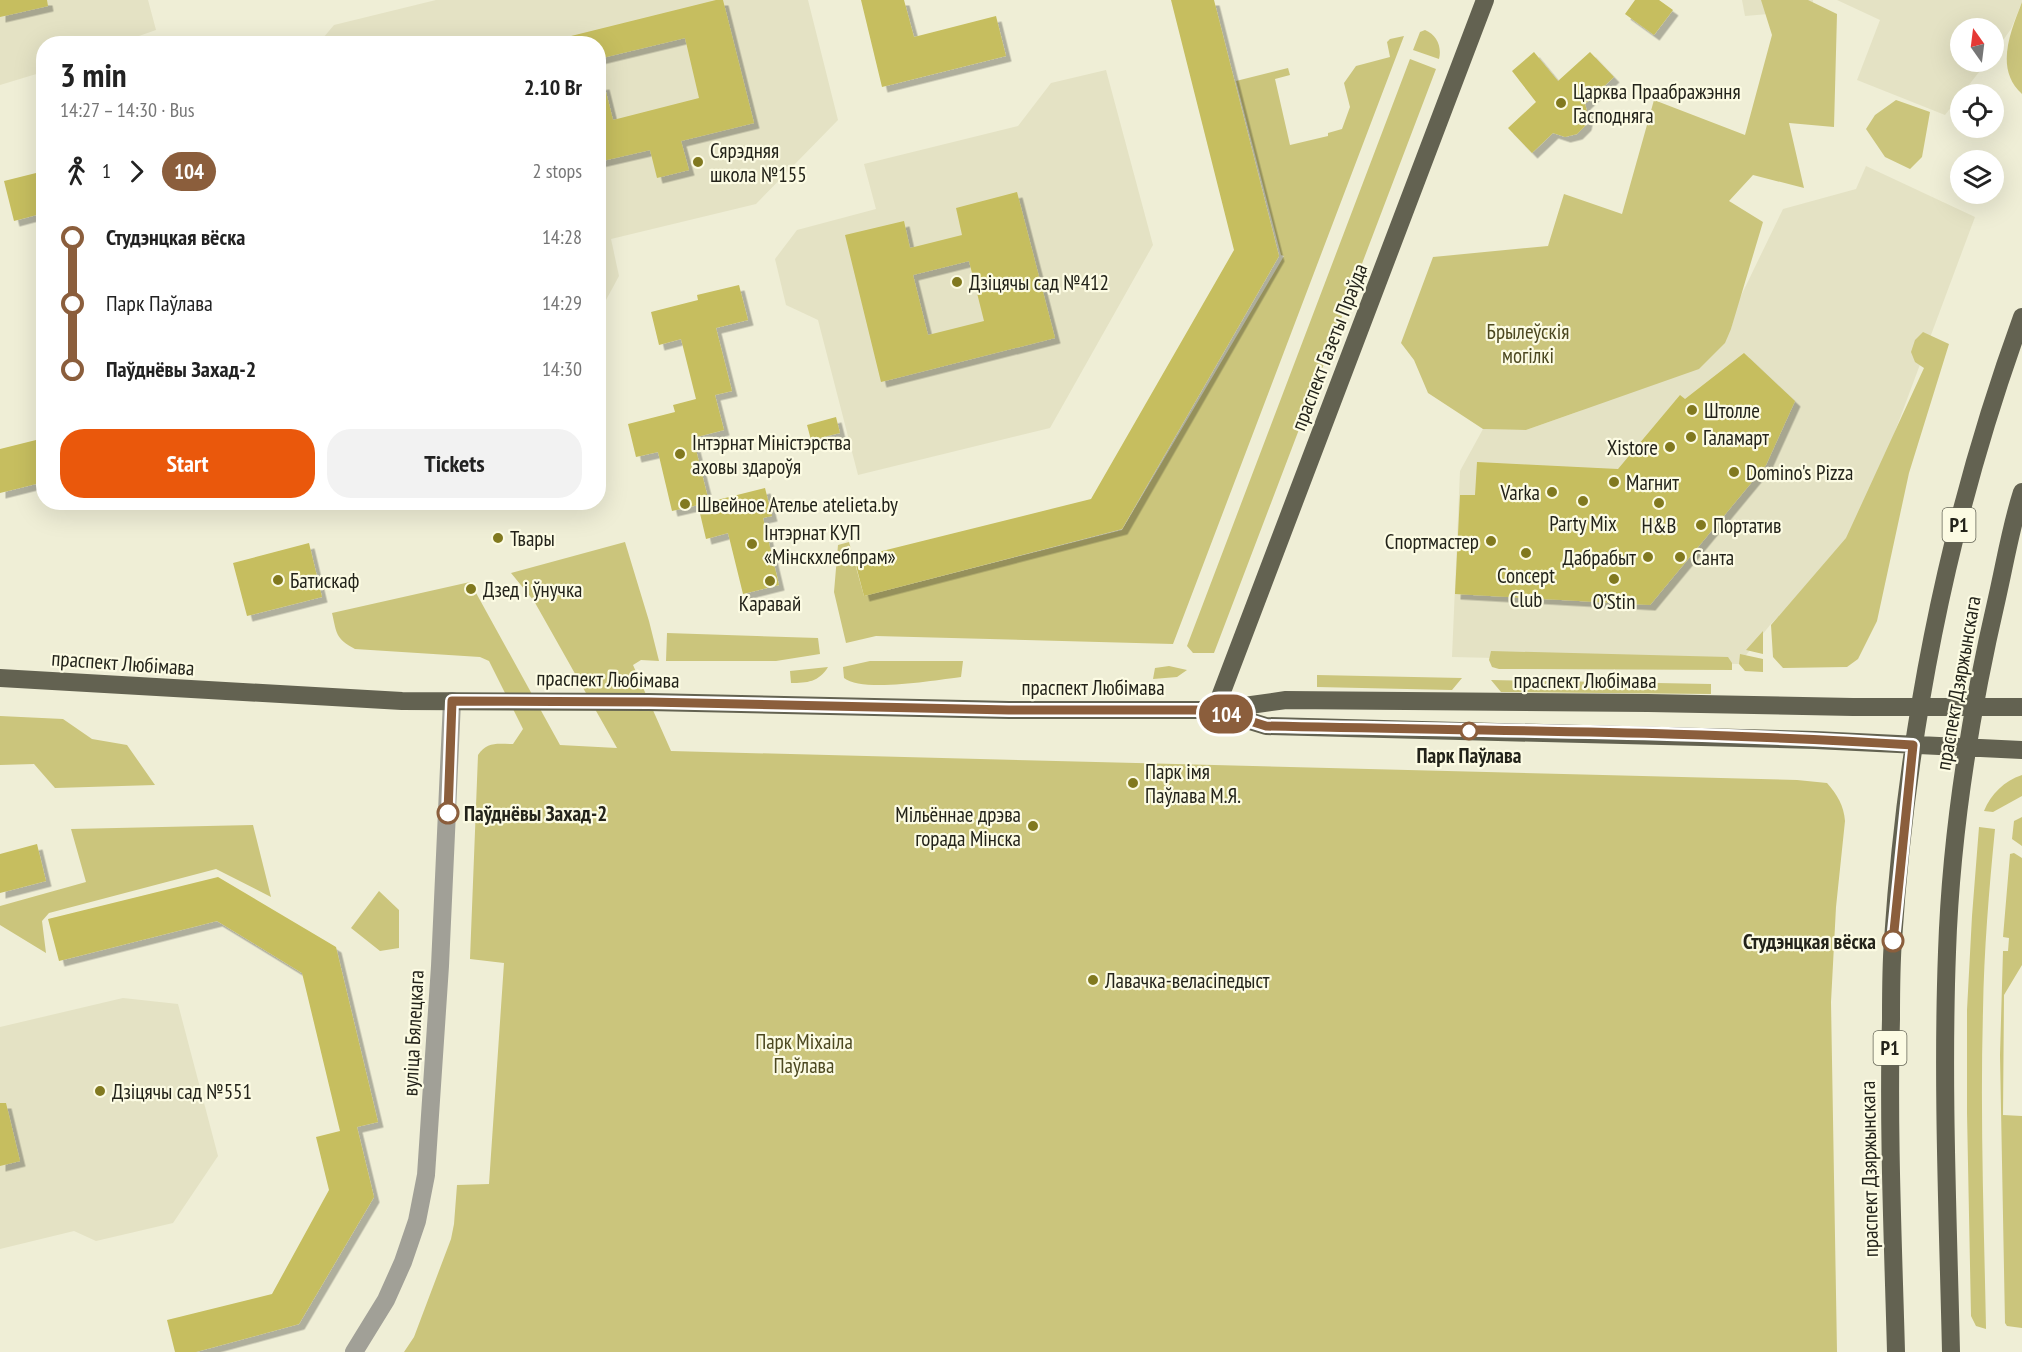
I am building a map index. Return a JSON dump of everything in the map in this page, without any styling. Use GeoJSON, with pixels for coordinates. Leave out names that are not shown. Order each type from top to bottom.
{"type":"FeatureCollection","features":[{"type":"Feature","properties":{"kind":"main road","name":"праспект Газеты Праўда"},"geometry":{"type":"LineString","coordinates":[[1215,710],[1485,0]]}},
{"type":"Feature","properties":{"kind":"main road","name":"праспект Дзяржынскага"},"geometry":{"type":"LineString","coordinates":[[1896,1352],[1889,1079],[1893,941],[1913,745],[1933,637],[1974,459],[2022,317]]}},
{"type":"Feature","properties":{"kind":"main road","name":"праспект Дзяржынскага"},"geometry":{"type":"LineString","coordinates":[[1951,1352],[1945,1082],[1947,951],[1958,812],[1985,648],[2022,492]]}},
{"type":"Feature","properties":{"kind":"main road","name":"праспект Любімава"},"geometry":{"type":"LineString","coordinates":[[0,678],[390,700],[649,702],[998,710],[1215,710],[1286,700],[2022,707]]}},
{"type":"Feature","properties":{"kind":"main road","name":"праспект Любімава"},"geometry":{"type":"LineString","coordinates":[[1215,710],[1266,726],[1666,735],[2022,750]]}},
{"type":"Feature","properties":{"kind":"street","name":"вуліца Бялецкага"},"geometry":{"type":"LineString","coordinates":[[354,1352],[386,1300],[403,1262],[417,1221],[426,1175],[440,966],[452,701]]}},
{"type":"Feature","properties":{"kind":"shaded area"},"geometry":{"type":"Polygon","coordinates":[[[0,0],[148,0],[156,30],[139,36],[36,36],[36,74],[0,85],[0,0]]]}},
{"type":"Feature","properties":{"kind":"shaded area","name":"Сярэдняя школа №155"},"geometry":{"type":"Polygon","coordinates":[[[436,0],[808,0],[838,120],[756,204],[611,239],[619,276],[606,300],[606,36],[325,36],[334,25],[436,0]]]}},
{"type":"Feature","properties":{"kind":"shaded area"},"geometry":{"type":"Polygon","coordinates":[[[1742,0],[1813,0],[1813,10],[1745,16],[1742,0]]]}},
{"type":"Feature","properties":{"kind":"shaded area"},"geometry":{"type":"Polygon","coordinates":[[[1837,0],[2022,0],[2011,29],[2004,39],[2004,18],[1950,18],[1950,72],[1979,72],[1970,84],[1950,84],[1950,109],[1945,115],[1857,80],[1880,20],[1837,0]]]}},
{"type":"Feature","properties":{"kind":"shaded area","name":"Дзіцячы сад №412"},"geometry":{"type":"Polygon","coordinates":[[[1106,70],[1153,245],[1050,428],[858,475],[818,320],[786,305],[775,259],[797,230],[876,209],[864,164],[1018,126],[1051,83],[1106,70]]]}},
{"type":"Feature","properties":{"kind":"shaded area"},"geometry":{"type":"Polygon","coordinates":[[[1866,166],[1975,217],[1887,453],[1848,539],[1816,578],[1770,625],[1739,664],[1452,657],[1460,471],[1483,429],[1526,430],[1580,411],[1731,329],[1738,302],[1783,209],[1856,189],[1866,166]]]}},
{"type":"Feature","properties":{"kind":"shaded area","name":"Дзіцячы сад №551"},"geometry":{"type":"Polygon","coordinates":[[[123,998],[178,1004],[218,1156],[173,1223],[96,1241],[74,1231],[0,1249],[0,1027],[123,998]]]}},
{"type":"Feature","properties":{"kind":"green space","name":"Брылеўскія могілкі"},"geometry":{"type":"Polygon","coordinates":[[[1761,0],[1808,0],[1837,14],[1834,127],[1789,123],[1804,188],[1753,175],[1729,201],[1763,222],[1725,343],[1699,369],[1526,430],[1483,429],[1428,393],[1414,360],[1401,343],[1433,257],[1548,246],[1564,194],[1622,214],[1654,100],[1745,135],[1772,35],[1761,0]]]}},
{"type":"Feature","properties":{"kind":"green space"},"geometry":{"type":"Polygon","coordinates":[[[2022,2],[2022,94],[2009,73],[2007,49],[2022,2]]]}},
{"type":"Feature","properties":{"kind":"green space"},"geometry":{"type":"Polygon","coordinates":[[[1425,30],[1438,42],[1439,59],[1413,50],[1420,32],[1425,30]]]}},
{"type":"Feature","properties":{"kind":"green space"},"geometry":{"type":"Polygon","coordinates":[[[1404,36],[1173,644],[876,636],[846,643],[834,592],[838,545],[849,542],[864,596],[1122,530],[1284,256],[1281,255],[1236,81],[1288,68],[1290,75],[1275,79],[1290,145],[1328,136],[1328,133],[1342,129],[1350,107],[1344,83],[1356,66],[1390,57],[1387,42],[1390,39],[1404,36]]]}},
{"type":"Feature","properties":{"kind":"green space"},"geometry":{"type":"Polygon","coordinates":[[[1410,59],[1436,69],[1214,653],[1193,653],[1187,646],[1410,59]]]}},
{"type":"Feature","properties":{"kind":"green space"},"geometry":{"type":"Polygon","coordinates":[[[1896,100],[1930,112],[1922,157],[1910,169],[1885,157],[1866,129],[1875,115],[1896,100]]]}},
{"type":"Feature","properties":{"kind":"green space"},"geometry":{"type":"Polygon","coordinates":[[[1923,332],[1949,344],[1909,473],[1877,621],[1858,659],[1847,667],[1783,668],[1773,657],[1771,625],[1846,538],[1924,368],[1915,362],[1911,352],[1915,340],[1923,332]]]}},
{"type":"Feature","properties":{"kind":"green space","name":"Парк Міхаіла Паўлава"},"geometry":{"type":"Polygon","coordinates":[[[625,542],[659,661],[641,660],[633,665],[671,751],[1797,780],[1827,783],[1839,800],[1845,821],[1836,907],[1831,1002],[1837,1352],[404,1352],[414,1337],[451,1239],[457,1185],[489,1184],[504,963],[470,959],[478,755],[489,745],[513,744],[523,729],[489,661],[480,657],[355,649],[338,635],[332,613],[470,582],[560,745],[617,748],[534,601],[511,573],[625,542]]]}},
{"type":"Feature","properties":{"kind":"green space"},"geometry":{"type":"Polygon","coordinates":[[[1763,631],[1763,654],[1746,650],[1763,631]]]}},
{"type":"Feature","properties":{"kind":"green space"},"geometry":{"type":"Polygon","coordinates":[[[667,633],[818,638],[820,654],[776,661],[666,661],[667,633]]]}},
{"type":"Feature","properties":{"kind":"green space"},"geometry":{"type":"Polygon","coordinates":[[[1491,651],[1728,657],[1732,663],[1732,670],[1499,669],[1492,667],[1489,660],[1491,651]]]}},
{"type":"Feature","properties":{"kind":"green space"},"geometry":{"type":"Polygon","coordinates":[[[1740,654],[1763,659],[1763,672],[1745,671],[1739,664],[1740,654]]]}},
{"type":"Feature","properties":{"kind":"green space"},"geometry":{"type":"Polygon","coordinates":[[[870,661],[963,661],[961,677],[882,685],[866,685],[844,678],[843,667],[870,661]]]}},
{"type":"Feature","properties":{"kind":"green space"},"geometry":{"type":"Polygon","coordinates":[[[1169,666],[1187,670],[1177,677],[1153,679],[1155,668],[1169,666]]]}},
{"type":"Feature","properties":{"kind":"green space"},"geometry":{"type":"Polygon","coordinates":[[[828,667],[817,679],[791,683],[790,671],[828,667]]]}},
{"type":"Feature","properties":{"kind":"green space"},"geometry":{"type":"Polygon","coordinates":[[[1317,675],[1462,678],[1452,690],[1317,687],[1317,675]]]}},
{"type":"Feature","properties":{"kind":"green space"},"geometry":{"type":"Polygon","coordinates":[[[1491,680],[1711,684],[1711,694],[1501,692],[1491,680]]]}},
{"type":"Feature","properties":{"kind":"green space"},"geometry":{"type":"Polygon","coordinates":[[[0,716],[63,719],[92,739],[127,745],[155,785],[55,788],[34,764],[0,765],[0,716]]]}},
{"type":"Feature","properties":{"kind":"green space"},"geometry":{"type":"Polygon","coordinates":[[[2022,775],[2022,796],[1993,812],[1984,811],[1990,799],[1999,789],[2022,775]]]}},
{"type":"Feature","properties":{"kind":"green space"},"geometry":{"type":"Polygon","coordinates":[[[2022,817],[2022,846],[2012,839],[2014,821],[2022,817]]]}},
{"type":"Feature","properties":{"kind":"green space"},"geometry":{"type":"Polygon","coordinates":[[[253,825],[271,897],[216,869],[49,913],[42,921],[46,953],[0,925],[0,906],[86,882],[71,829],[253,825]]]}},
{"type":"Feature","properties":{"kind":"green space"},"geometry":{"type":"Polygon","coordinates":[[[1979,827],[1995,829],[1986,943],[1982,1051],[1986,1329],[1976,1326],[1971,1316],[1967,1113],[1967,1010],[1979,827]]]}},
{"type":"Feature","properties":{"kind":"green space"},"geometry":{"type":"Polygon","coordinates":[[[2014,853],[2022,858],[2022,965],[2004,995],[2003,1115],[2022,1116],[2022,1328],[2007,1326],[2005,1323],[2000,1055],[2003,951],[2008,951],[2009,938],[2003,937],[2010,854],[2014,853]]]}},
{"type":"Feature","properties":{"kind":"green space"},"geometry":{"type":"Polygon","coordinates":[[[379,891],[399,910],[399,948],[380,951],[351,928],[379,891]]]}},
{"type":"Feature","properties":{"kind":"building"},"geometry":{"type":"Polygon","coordinates":[[[0,0],[47,0],[48,6],[0,17],[0,0]]]}},
{"type":"Feature","properties":{"kind":"building"},"geometry":{"type":"Polygon","coordinates":[[[723,0],[754,123],[681,141],[689,170],[657,178],[650,150],[606,160],[606,92],[613,120],[699,98],[685,38],[606,57],[606,36],[571,36],[723,0]]]}},
{"type":"Feature","properties":{"kind":"building"},"geometry":{"type":"Polygon","coordinates":[[[861,0],[904,0],[914,37],[996,16],[1006,56],[882,87],[861,0]]]}},
{"type":"Feature","properties":{"kind":"building"},"geometry":{"type":"Polygon","coordinates":[[[1171,0],[1214,0],[1279,256],[1122,529],[864,596],[854,558],[1091,499],[1234,250],[1171,0]]]}},
{"type":"Feature","properties":{"kind":"building"},"geometry":{"type":"Polygon","coordinates":[[[1635,0],[1659,0],[1673,10],[1654,35],[1625,14],[1635,0]]]}},
{"type":"Feature","properties":{"kind":"building","name":"Царква Праабражэння Гасподняга"},"geometry":{"type":"Polygon","coordinates":[[[1534,52],[1558,81],[1590,52],[1614,77],[1585,104],[1588,115],[1586,125],[1577,134],[1565,137],[1553,133],[1532,153],[1508,128],[1536,102],[1512,71],[1534,52]]]}},
{"type":"Feature","properties":{"kind":"building"},"geometry":{"type":"Polygon","coordinates":[[[36,173],[36,215],[14,221],[4,181],[36,173]]]}},
{"type":"Feature","properties":{"kind":"building"},"geometry":{"type":"Polygon","coordinates":[[[1017,192],[1055,338],[881,382],[845,235],[904,221],[910,248],[962,235],[956,208],[1017,192]],[[969,261],[913,275],[928,335],[984,321],[969,261]]]}},
{"type":"Feature","properties":{"kind":"building"},"geometry":{"type":"Polygon","coordinates":[[[739,285],[748,320],[716,328],[732,391],[715,395],[724,430],[693,438],[709,502],[765,488],[772,516],[763,518],[779,585],[743,594],[728,533],[706,539],[698,505],[672,511],[658,452],[636,457],[628,424],[675,412],[673,405],[696,399],[681,339],[659,345],[651,312],[698,300],[697,295],[739,285]]]}},
{"type":"Feature","properties":{"kind":"building","name":"Магнит"},"geometry":{"type":"Polygon","coordinates":[[[1744,353],[1795,401],[1766,465],[1650,605],[1455,594],[1460,495],[1475,495],[1477,462],[1618,469],[1680,395],[1685,399],[1744,353]]]}},
{"type":"Feature","properties":{"kind":"building"},"geometry":{"type":"Polygon","coordinates":[[[836,417],[840,433],[811,440],[807,425],[836,417]]]}},
{"type":"Feature","properties":{"kind":"building"},"geometry":{"type":"Polygon","coordinates":[[[36,440],[36,484],[0,493],[0,449],[36,440]]]}},
{"type":"Feature","properties":{"kind":"building","name":"Батискаф"},"geometry":{"type":"Polygon","coordinates":[[[309,543],[322,597],[247,616],[233,563],[309,543]]]}},
{"type":"Feature","properties":{"kind":"building"},"geometry":{"type":"Polygon","coordinates":[[[37,844],[46,881],[0,893],[0,854],[37,844]]]}},
{"type":"Feature","properties":{"kind":"building"},"geometry":{"type":"Polygon","coordinates":[[[218,877],[336,947],[378,1122],[357,1127],[374,1197],[299,1324],[196,1352],[175,1352],[167,1320],[272,1294],[329,1190],[316,1137],[340,1131],[302,973],[217,921],[59,961],[48,919],[218,877]]]}},
{"type":"Feature","properties":{"kind":"building"},"geometry":{"type":"Polygon","coordinates":[[[0,1103],[6,1103],[20,1161],[0,1166],[0,1103]]]}},
{"type":"Feature","properties":{"kind":"bus line","name":"104"},"geometry":{"type":"LineString","coordinates":[[448,813],[452,701],[649,702],[1009,710],[1215,710],[1266,726],[1654,735],[1913,745],[1893,941]]}},
{"type":"Feature","properties":{"kind":"place","name":"Царква Праабражэння Гасподняга"},"geometry":{"type":"Point","coordinates":[1561,103]}},
{"type":"Feature","properties":{"kind":"place","name":"Сярэдняя школа №155"},"geometry":{"type":"Point","coordinates":[698,162]}},
{"type":"Feature","properties":{"kind":"place","name":"Дзіцячы сад №412"},"geometry":{"type":"Point","coordinates":[957,282]}},
{"type":"Feature","properties":{"kind":"place","name":"Штолле"},"geometry":{"type":"Point","coordinates":[1692,410]}},
{"type":"Feature","properties":{"kind":"place","name":"Галамарт"},"geometry":{"type":"Point","coordinates":[1691,437]}},
{"type":"Feature","properties":{"kind":"place","name":"Xistore"},"geometry":{"type":"Point","coordinates":[1670,447]}},
{"type":"Feature","properties":{"kind":"place","name":"Інтэрнат Міністэрства аховы здароўя"},"geometry":{"type":"Point","coordinates":[680,454]}},
{"type":"Feature","properties":{"kind":"place","name":"Domino's Pizza"},"geometry":{"type":"Point","coordinates":[1734,472]}},
{"type":"Feature","properties":{"kind":"place","name":"Магнит"},"geometry":{"type":"Point","coordinates":[1614,482]}},
{"type":"Feature","properties":{"kind":"place","name":"Varka"},"geometry":{"type":"Point","coordinates":[1552,492]}},
{"type":"Feature","properties":{"kind":"place","name":"Party Mix"},"geometry":{"type":"Point","coordinates":[1583,501]}},
{"type":"Feature","properties":{"kind":"place","name":"H&B"},"geometry":{"type":"Point","coordinates":[1659,503]}},
{"type":"Feature","properties":{"kind":"place","name":"Швейное Ателье atelieta.by"},"geometry":{"type":"Point","coordinates":[685,504]}},
{"type":"Feature","properties":{"kind":"place","name":"Портатив"},"geometry":{"type":"Point","coordinates":[1701,525]}},
{"type":"Feature","properties":{"kind":"place","name":"Твары"},"geometry":{"type":"Point","coordinates":[498,538]}},
{"type":"Feature","properties":{"kind":"place","name":"Спортмастер"},"geometry":{"type":"Point","coordinates":[1491,541]}},
{"type":"Feature","properties":{"kind":"place","name":"Інтэрнат КУП «Мінскхлебпрам»"},"geometry":{"type":"Point","coordinates":[752,544]}},
{"type":"Feature","properties":{"kind":"place","name":"Concept Club"},"geometry":{"type":"Point","coordinates":[1526,553]}},
{"type":"Feature","properties":{"kind":"place","name":"Дабрабыт"},"geometry":{"type":"Point","coordinates":[1648,557]}},
{"type":"Feature","properties":{"kind":"place","name":"Санта"},"geometry":{"type":"Point","coordinates":[1680,557]}},
{"type":"Feature","properties":{"kind":"place","name":"O’Stin"},"geometry":{"type":"Point","coordinates":[1614,579]}},
{"type":"Feature","properties":{"kind":"place","name":"Батискаф"},"geometry":{"type":"Point","coordinates":[278,580]}},
{"type":"Feature","properties":{"kind":"place","name":"Каравай"},"geometry":{"type":"Point","coordinates":[770,581]}},
{"type":"Feature","properties":{"kind":"place","name":"Дзед і ўнучка"},"geometry":{"type":"Point","coordinates":[471,589]}},
{"type":"Feature","properties":{"kind":"place","name":"Парк Паўлава"},"geometry":{"type":"Point","coordinates":[1469,731]}},
{"type":"Feature","properties":{"kind":"place","name":"Парк імя Паўлава М.Я."},"geometry":{"type":"Point","coordinates":[1133,783]}},
{"type":"Feature","properties":{"kind":"place","name":"Паўднёвы Захад-2"},"geometry":{"type":"Point","coordinates":[448,813]}},
{"type":"Feature","properties":{"kind":"place","name":"Мільённае дрэва горада Мінска"},"geometry":{"type":"Point","coordinates":[1033,826]}},
{"type":"Feature","properties":{"kind":"place","name":"Студэнцкая вёска"},"geometry":{"type":"Point","coordinates":[1893,941]}},
{"type":"Feature","properties":{"kind":"place","name":"Лавачка-веласіпедыст"},"geometry":{"type":"Point","coordinates":[1093,980]}},
{"type":"Feature","properties":{"kind":"place","name":"Дзіцячы сад №551"},"geometry":{"type":"Point","coordinates":[100,1091]}}]}
